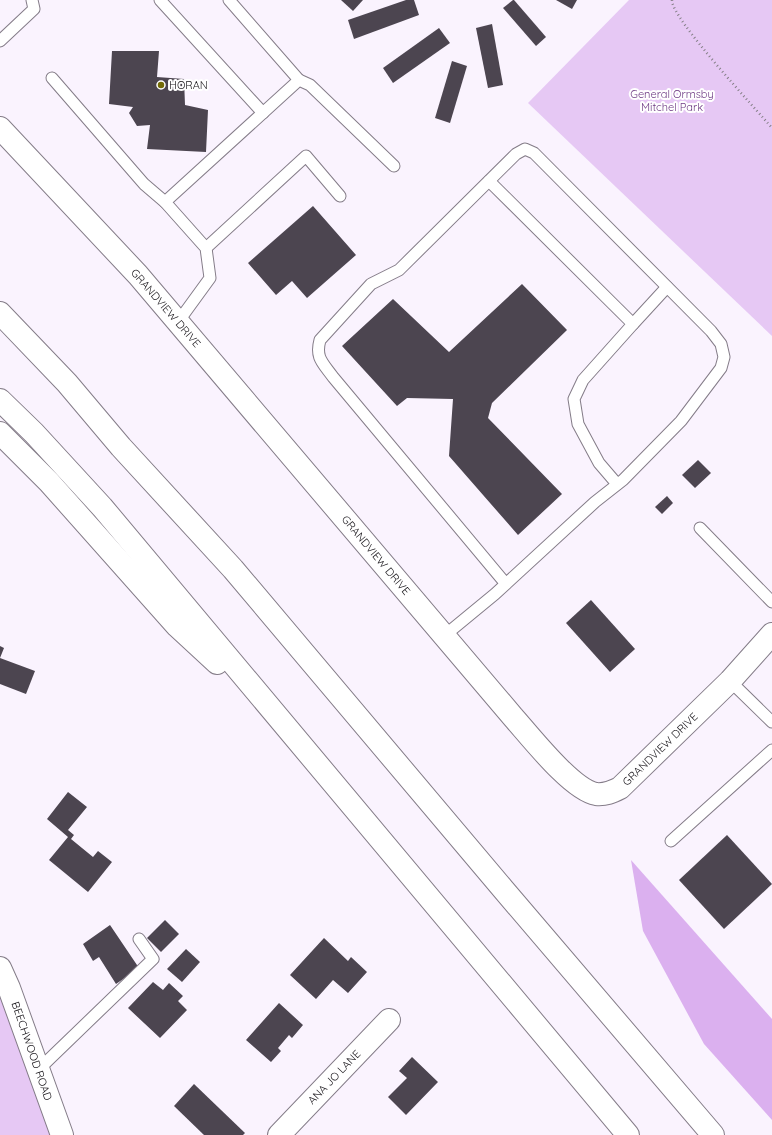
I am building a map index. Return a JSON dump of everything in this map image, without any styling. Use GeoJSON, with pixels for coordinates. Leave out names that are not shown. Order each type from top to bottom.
{"type":"FeatureCollection","features":[{"type":"Feature","properties":{"kind":"main road","name":"GRANDVIEW DRIVE"},"geometry":{"type":"LineString","coordinates":[[0,128],[138,275],[513,717],[568,777],[583,789],[596,794],[607,794],[620,788],[730,680],[772,634]]}},
{"type":"Feature","properties":{"kind":"main road"},"geometry":{"type":"LineString","coordinates":[[0,312],[67,383],[121,447],[233,569],[713,1135]]}},
{"type":"Feature","properties":{"kind":"main road"},"geometry":{"type":"LineString","coordinates":[[0,400],[34,433],[102,507],[628,1135]]}},
{"type":"Feature","properties":{"kind":"main road"},"geometry":{"type":"LineString","coordinates":[[0,433],[49,482],[177,626],[288,730]]}},
{"type":"Feature","properties":{"kind":"main road","name":"BEECHWOOD ROAD"},"geometry":{"type":"LineString","coordinates":[[0,968],[9,988],[62,1135]]}},
{"type":"Feature","properties":{"kind":"main road","name":"ANA JO LANE"},"geometry":{"type":"LineString","coordinates":[[279,1135],[389,1020]]}},
{"type":"Feature","properties":{"kind":"lane"},"geometry":{"type":"LineString","coordinates":[[2,37],[34,9],[32,0]]}},
{"type":"Feature","properties":{"kind":"lane"},"geometry":{"type":"LineString","coordinates":[[160,0],[263,113]]}},
{"type":"Feature","properties":{"kind":"lane"},"geometry":{"type":"LineString","coordinates":[[229,0],[299,80],[310,85],[394,166]]}},
{"type":"Feature","properties":{"kind":"lane"},"geometry":{"type":"LineString","coordinates":[[52,78],[144,184],[165,202],[206,248],[210,278],[178,322]]}},
{"type":"Feature","properties":{"kind":"lane"},"geometry":{"type":"LineString","coordinates":[[165,202],[299,80]]}},
{"type":"Feature","properties":{"kind":"lane"},"geometry":{"type":"LineString","coordinates":[[444,636],[506,584],[595,502],[617,484],[681,421],[721,368],[724,356],[721,344],[711,330],[534,152],[525,149],[516,154],[399,270],[371,284],[320,340],[318,349],[320,360],[333,377],[506,584]]}},
{"type":"Feature","properties":{"kind":"lane"},"geometry":{"type":"LineString","coordinates":[[206,248],[306,156],[340,196]]}},
{"type":"Feature","properties":{"kind":"lane"},"geometry":{"type":"LineString","coordinates":[[489,181],[634,324]]}},
{"type":"Feature","properties":{"kind":"lane"},"geometry":{"type":"LineString","coordinates":[[617,484],[599,462],[578,424],[574,399],[583,380],[667,287]]}},
{"type":"Feature","properties":{"kind":"lane"},"geometry":{"type":"LineString","coordinates":[[700,528],[772,602]]}},
{"type":"Feature","properties":{"kind":"lane"},"geometry":{"type":"LineString","coordinates":[[730,680],[772,722]]}},
{"type":"Feature","properties":{"kind":"lane"},"geometry":{"type":"LineString","coordinates":[[671,841],[772,750]]}},
{"type":"Feature","properties":{"kind":"lane"},"geometry":{"type":"LineString","coordinates":[[38,1070],[153,958],[140,939]]}},
{"type":"Feature","properties":{"kind":"path"},"geometry":{"type":"LineString","coordinates":[[672,0],[672,4],[684,24],[728,78],[772,128]]}},
{"type":"Feature","properties":{"kind":"green space","name":"General Ormsby Mitchel Park"},"geometry":{"type":"Polygon","coordinates":[[[629,0],[772,0],[772,336],[528,103],[629,0]]]}},
{"type":"Feature","properties":{"kind":"green space"},"geometry":{"type":"Polygon","coordinates":[[[9,988],[62,1135],[0,1135],[0,996],[9,988]]]}},
{"type":"Feature","properties":{"kind":"shaded area"},"geometry":{"type":"Polygon","coordinates":[[[631,860],[772,1019],[772,1120],[704,1044],[643,931],[631,860]]]}},
{"type":"Feature","properties":{"kind":"building"},"geometry":{"type":"Polygon","coordinates":[[[341,0],[363,0],[353,11],[341,0]]]}},
{"type":"Feature","properties":{"kind":"building"},"geometry":{"type":"Polygon","coordinates":[[[406,0],[414,0],[419,15],[354,39],[348,20],[406,0]]]}},
{"type":"Feature","properties":{"kind":"building"},"geometry":{"type":"Polygon","coordinates":[[[513,0],[546,37],[536,46],[503,8],[513,0]]]}},
{"type":"Feature","properties":{"kind":"building"},"geometry":{"type":"Polygon","coordinates":[[[556,0],[577,0],[572,9],[556,0]]]}},
{"type":"Feature","properties":{"kind":"building"},"geometry":{"type":"Polygon","coordinates":[[[492,24],[503,85],[488,88],[476,28],[492,24]]]}},
{"type":"Feature","properties":{"kind":"building"},"geometry":{"type":"Polygon","coordinates":[[[439,28],[450,43],[393,83],[383,68],[439,28]]]}},
{"type":"Feature","properties":{"kind":"building"},"geometry":{"type":"Polygon","coordinates":[[[112,51],[159,51],[157,77],[184,79],[185,105],[208,110],[206,152],[147,149],[150,125],[137,126],[129,113],[133,107],[109,104],[112,51]]]}},
{"type":"Feature","properties":{"kind":"building"},"geometry":{"type":"Polygon","coordinates":[[[452,61],[467,66],[450,123],[435,118],[452,61]]]}},
{"type":"Feature","properties":{"kind":"building"},"geometry":{"type":"Polygon","coordinates":[[[313,206],[356,255],[307,298],[292,281],[276,295],[248,263],[313,206]]]}},
{"type":"Feature","properties":{"kind":"building"},"geometry":{"type":"Polygon","coordinates":[[[522,284],[567,330],[492,403],[488,418],[562,494],[518,535],[449,456],[453,399],[407,398],[397,406],[342,346],[393,299],[449,352],[522,284]]]}},
{"type":"Feature","properties":{"kind":"building"},"geometry":{"type":"Polygon","coordinates":[[[698,460],[711,473],[695,488],[682,475],[698,460]]]}},
{"type":"Feature","properties":{"kind":"building"},"geometry":{"type":"Polygon","coordinates":[[[667,496],[673,503],[662,514],[655,507],[667,496]]]}},
{"type":"Feature","properties":{"kind":"building"},"geometry":{"type":"Polygon","coordinates":[[[591,600],[635,649],[610,672],[566,623],[591,600]]]}},
{"type":"Feature","properties":{"kind":"building"},"geometry":{"type":"Polygon","coordinates":[[[0,646],[4,648],[0,658],[0,646]]]}},
{"type":"Feature","properties":{"kind":"building"},"geometry":{"type":"Polygon","coordinates":[[[0,658],[35,671],[26,694],[0,684],[0,658]]]}},
{"type":"Feature","properties":{"kind":"building"},"geometry":{"type":"Polygon","coordinates":[[[68,792],[87,807],[68,830],[74,835],[71,839],[93,857],[98,851],[112,862],[88,892],[49,860],[68,837],[47,819],[68,792]]]}},
{"type":"Feature","properties":{"kind":"building"},"geometry":{"type":"Polygon","coordinates":[[[727,835],[772,884],[724,929],[679,880],[727,835]]]}},
{"type":"Feature","properties":{"kind":"building"},"geometry":{"type":"Polygon","coordinates":[[[165,920],[179,934],[161,952],[147,938],[165,920]]]}},
{"type":"Feature","properties":{"kind":"building"},"geometry":{"type":"Polygon","coordinates":[[[110,925],[139,968],[116,984],[99,957],[93,961],[83,944],[110,925]]]}},
{"type":"Feature","properties":{"kind":"building"},"geometry":{"type":"Polygon","coordinates":[[[324,938],[348,961],[351,957],[367,972],[348,993],[333,980],[316,999],[290,975],[324,938]]]}},
{"type":"Feature","properties":{"kind":"building"},"geometry":{"type":"Polygon","coordinates":[[[186,949],[200,962],[182,982],[167,969],[186,949]]]}},
{"type":"Feature","properties":{"kind":"building"},"geometry":{"type":"Polygon","coordinates":[[[153,982],[163,990],[169,983],[183,996],[178,1001],[187,1010],[160,1038],[128,1008],[153,982]]]}},
{"type":"Feature","properties":{"kind":"building"},"geometry":{"type":"Polygon","coordinates":[[[279,1003],[303,1025],[292,1038],[289,1035],[278,1048],[281,1051],[271,1062],[246,1040],[279,1003]]]}},
{"type":"Feature","properties":{"kind":"building"},"geometry":{"type":"Polygon","coordinates":[[[412,1057],[438,1082],[406,1115],[388,1097],[407,1078],[399,1071],[412,1057]]]}},
{"type":"Feature","properties":{"kind":"building"},"geometry":{"type":"Polygon","coordinates":[[[194,1084],[245,1133],[243,1135],[204,1135],[174,1106],[194,1084]]]}},
{"type":"Feature","properties":{"kind":"place","name":"HORAN"},"geometry":{"type":"Point","coordinates":[161,85]}}]}
